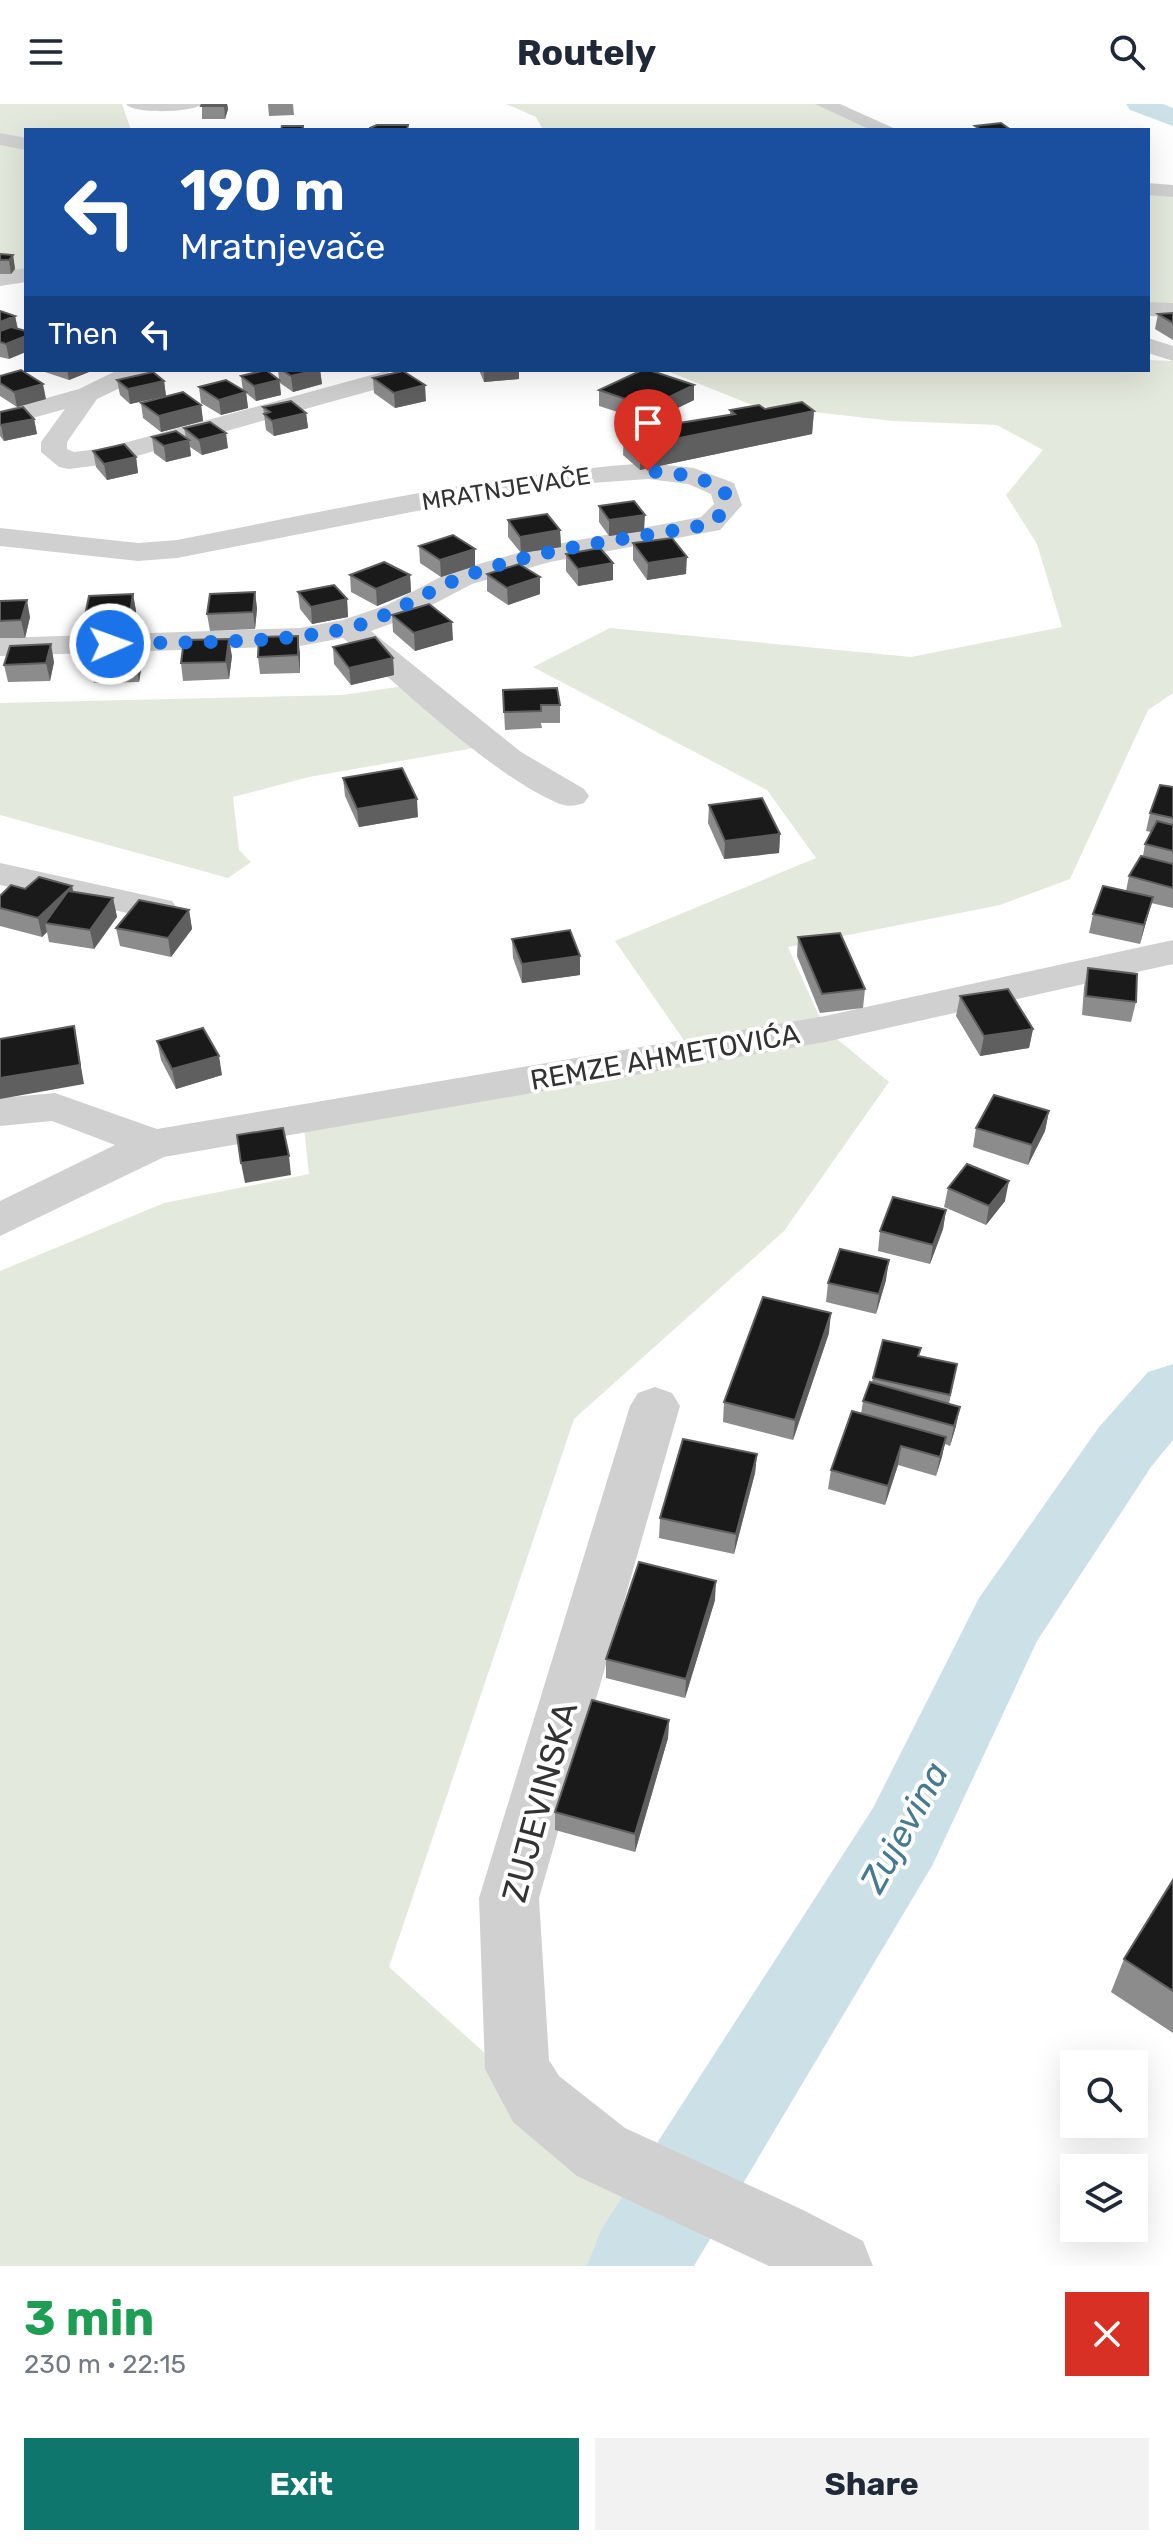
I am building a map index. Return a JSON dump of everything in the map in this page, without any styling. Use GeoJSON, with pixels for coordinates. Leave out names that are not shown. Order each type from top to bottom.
{"type":"FeatureCollection","features":[{"type":"Feature","properties":{"kind":"street"},"geometry":{"type":"LineString","coordinates":[[137,109],[193,104]]}},
{"type":"Feature","properties":{"kind":"street"},"geometry":{"type":"LineString","coordinates":[[824,104],[883,128]]}},
{"type":"Feature","properties":{"kind":"street"},"geometry":{"type":"LineString","coordinates":[[0,139],[24,144]]}},
{"type":"Feature","properties":{"kind":"street"},"geometry":{"type":"LineString","coordinates":[[1150,189],[1173,191]]}},
{"type":"Feature","properties":{"kind":"street"},"geometry":{"type":"LineString","coordinates":[[0,279],[24,275]]}},
{"type":"Feature","properties":{"kind":"street"},"geometry":{"type":"LineString","coordinates":[[1150,309],[1173,310]]}},
{"type":"Feature","properties":{"kind":"street"},"geometry":{"type":"LineString","coordinates":[[1150,346],[1173,354]]}},
{"type":"Feature","properties":{"kind":"street"},"geometry":{"type":"LineString","coordinates":[[0,419],[88,394],[134,372]]}},
{"type":"Feature","properties":{"kind":"street"},"geometry":{"type":"LineString","coordinates":[[88,394],[54,442],[54,452],[69,461],[108,456],[386,379]]}},
{"type":"Feature","properties":{"kind":"street","name":"MRATNJEVAČE"},"geometry":{"type":"LineString","coordinates":[[0,537],[138,552],[177,549],[473,492],[591,475],[648,471],[694,476],[724,489],[728,505],[710,524],[546,554],[461,578],[398,611],[349,628],[300,637],[0,647]]}},
{"type":"Feature","properties":{"kind":"street"},"geometry":{"type":"LineString","coordinates":[[349,628],[509,759],[572,796]]}},
{"type":"Feature","properties":{"kind":"street"},"geometry":{"type":"LineString","coordinates":[[0,874],[159,909]]}},
{"type":"Feature","properties":{"kind":"street","name":"REMZE AHMETOVIĆA"},"geometry":{"type":"LineString","coordinates":[[0,1220],[154,1144],[825,1029],[1173,952]]}},
{"type":"Feature","properties":{"kind":"street"},"geometry":{"type":"LineString","coordinates":[[0,1112],[55,1107],[154,1144]]}},
{"type":"Feature","properties":{"kind":"street","name":"ZUJEVINSKA"},"geometry":{"type":"LineString","coordinates":[[655,1406],[509,1898],[517,2069],[536,2099],[601,2152],[779,2234],[838,2266]]}},
{"type":"Feature","properties":{"kind":"shaded area"},"geometry":{"type":"Polygon","coordinates":[[[0,104],[122,104],[130,128],[24,128],[24,275],[0,279],[0,104]]]}},
{"type":"Feature","properties":{"kind":"shaded area"},"geometry":{"type":"Polygon","coordinates":[[[506,104],[824,104],[883,128],[542,128],[536,117],[506,104]]]}},
{"type":"Feature","properties":{"kind":"shaded area"},"geometry":{"type":"Polygon","coordinates":[[[1150,189],[1173,191],[1173,310],[1150,309],[1150,189]]]}},
{"type":"Feature","properties":{"kind":"shaded area"},"geometry":{"type":"Polygon","coordinates":[[[1150,360],[1173,361],[1173,693],[1148,710],[1070,879],[1000,905],[788,947],[825,1029],[889,1082],[784,1231],[574,1419],[389,1967],[536,2099],[685,2188],[637,2266],[0,2266],[0,1271],[164,1203],[309,1174],[303,1118],[692,1052],[615,941],[816,858],[767,790],[533,667],[610,628],[911,657],[1062,627],[1037,544],[1006,495],[1043,450],[997,425],[893,421],[752,405],[670,372],[1150,372],[1150,360]]]}},
{"type":"Feature","properties":{"kind":"shaded area"},"geometry":{"type":"Polygon","coordinates":[[[418,684],[491,745],[309,777],[233,797],[239,850],[251,862],[228,878],[0,815],[0,703],[342,695],[418,684]]]}},
{"type":"Feature","properties":{"kind":"building"},"geometry":{"type":"Polygon","coordinates":[[[224,104],[224,106],[201,106],[224,104]]]}},
{"type":"Feature","properties":{"kind":"building"},"geometry":{"type":"Polygon","coordinates":[[[1001,123],[1008,128],[978,128],[975,126],[1001,123]]]}},
{"type":"Feature","properties":{"kind":"building"},"geometry":{"type":"Polygon","coordinates":[[[377,125],[408,125],[407,128],[370,128],[377,125]]]}},
{"type":"Feature","properties":{"kind":"building"},"geometry":{"type":"Polygon","coordinates":[[[282,126],[303,126],[303,128],[282,126]]]}},
{"type":"Feature","properties":{"kind":"building"},"geometry":{"type":"Polygon","coordinates":[[[0,254],[13,255],[9,260],[0,260],[0,254]]]}},
{"type":"Feature","properties":{"kind":"building"},"geometry":{"type":"Polygon","coordinates":[[[0,311],[15,316],[0,322],[0,311]]]}},
{"type":"Feature","properties":{"kind":"building"},"geometry":{"type":"Polygon","coordinates":[[[1173,313],[1173,323],[1158,314],[1173,313]]]}},
{"type":"Feature","properties":{"kind":"building"},"geometry":{"type":"Polygon","coordinates":[[[11,327],[24,330],[24,337],[6,344],[0,342],[0,331],[11,327]]]}},
{"type":"Feature","properties":{"kind":"building"},"geometry":{"type":"Polygon","coordinates":[[[21,370],[43,384],[14,392],[0,383],[0,376],[21,370]]]}},
{"type":"Feature","properties":{"kind":"building"},"geometry":{"type":"Polygon","coordinates":[[[153,372],[164,381],[128,389],[117,380],[153,372]]]}},
{"type":"Feature","properties":{"kind":"building"},"geometry":{"type":"Polygon","coordinates":[[[269,372],[279,380],[254,386],[241,376],[269,372]]]}},
{"type":"Feature","properties":{"kind":"building"},"geometry":{"type":"Polygon","coordinates":[[[285,372],[308,372],[291,376],[285,372]]]}},
{"type":"Feature","properties":{"kind":"building"},"geometry":{"type":"Polygon","coordinates":[[[405,372],[425,385],[394,393],[373,378],[405,372]]]}},
{"type":"Feature","properties":{"kind":"building"},"geometry":{"type":"Polygon","coordinates":[[[638,372],[655,372],[694,385],[649,407],[599,390],[638,372]]]}},
{"type":"Feature","properties":{"kind":"building"},"geometry":{"type":"Polygon","coordinates":[[[226,380],[246,392],[219,400],[199,387],[226,380]]]}},
{"type":"Feature","properties":{"kind":"building"},"geometry":{"type":"Polygon","coordinates":[[[183,392],[201,405],[159,416],[141,403],[183,392]]]}},
{"type":"Feature","properties":{"kind":"building"},"geometry":{"type":"Polygon","coordinates":[[[291,401],[306,413],[272,421],[264,414],[270,412],[263,407],[291,401]]]}},
{"type":"Feature","properties":{"kind":"building"},"geometry":{"type":"Polygon","coordinates":[[[802,402],[814,411],[640,446],[624,432],[735,414],[730,410],[759,405],[765,409],[802,402]]]}},
{"type":"Feature","properties":{"kind":"building"},"geometry":{"type":"Polygon","coordinates":[[[23,407],[34,419],[0,424],[0,412],[23,407]]]}},
{"type":"Feature","properties":{"kind":"building"},"geometry":{"type":"Polygon","coordinates":[[[210,422],[226,433],[199,440],[184,428],[210,422]]]}},
{"type":"Feature","properties":{"kind":"building"},"geometry":{"type":"Polygon","coordinates":[[[176,431],[189,440],[164,446],[152,437],[176,431]]]}},
{"type":"Feature","properties":{"kind":"building"},"geometry":{"type":"Polygon","coordinates":[[[124,444],[136,457],[104,464],[93,451],[124,444]]]}},
{"type":"Feature","properties":{"kind":"building"},"geometry":{"type":"Polygon","coordinates":[[[634,501],[645,515],[609,520],[599,506],[634,501]]]}},
{"type":"Feature","properties":{"kind":"building"},"geometry":{"type":"Polygon","coordinates":[[[547,514],[560,530],[520,537],[508,520],[547,514]]]}},
{"type":"Feature","properties":{"kind":"building"},"geometry":{"type":"Polygon","coordinates":[[[453,535],[475,549],[440,560],[419,546],[453,535]]]}},
{"type":"Feature","properties":{"kind":"building"},"geometry":{"type":"Polygon","coordinates":[[[672,538],[687,557],[648,563],[633,543],[672,538]]]}},
{"type":"Feature","properties":{"kind":"building"},"geometry":{"type":"Polygon","coordinates":[[[600,548],[613,563],[578,569],[566,554],[600,548]]]}},
{"type":"Feature","properties":{"kind":"building"},"geometry":{"type":"Polygon","coordinates":[[[384,562],[410,575],[376,589],[350,575],[384,562]]]}},
{"type":"Feature","properties":{"kind":"building"},"geometry":{"type":"Polygon","coordinates":[[[519,564],[540,577],[507,588],[487,574],[519,564]]]}},
{"type":"Feature","properties":{"kind":"building"},"geometry":{"type":"Polygon","coordinates":[[[334,585],[347,599],[311,607],[298,592],[334,585]]]}},
{"type":"Feature","properties":{"kind":"building"},"geometry":{"type":"Polygon","coordinates":[[[255,592],[253,612],[207,614],[210,594],[255,592]]]}},
{"type":"Feature","properties":{"kind":"building"},"geometry":{"type":"Polygon","coordinates":[[[133,594],[130,614],[85,616],[89,596],[133,594]]]}},
{"type":"Feature","properties":{"kind":"building"},"geometry":{"type":"Polygon","coordinates":[[[27,600],[21,620],[0,621],[0,601],[27,600]]]}},
{"type":"Feature","properties":{"kind":"building"},"geometry":{"type":"Polygon","coordinates":[[[429,604],[452,622],[414,633],[392,615],[429,604]]]}},
{"type":"Feature","properties":{"kind":"building"},"geometry":{"type":"Polygon","coordinates":[[[298,636],[298,655],[258,657],[259,637],[298,636]]]}},
{"type":"Feature","properties":{"kind":"building"},"geometry":{"type":"Polygon","coordinates":[[[375,637],[393,658],[349,668],[333,647],[375,637]]]}},
{"type":"Feature","properties":{"kind":"building"},"geometry":{"type":"Polygon","coordinates":[[[229,639],[226,662],[181,663],[184,640],[229,639]]]}},
{"type":"Feature","properties":{"kind":"building"},"geometry":{"type":"Polygon","coordinates":[[[140,641],[136,664],[90,666],[95,642],[140,641]]]}},
{"type":"Feature","properties":{"kind":"building"},"geometry":{"type":"Polygon","coordinates":[[[51,644],[46,663],[4,665],[10,646],[51,644]]]}},
{"type":"Feature","properties":{"kind":"building"},"geometry":{"type":"Polygon","coordinates":[[[557,688],[560,705],[541,705],[541,711],[504,712],[503,690],[557,688]]]}},
{"type":"Feature","properties":{"kind":"building"},"geometry":{"type":"Polygon","coordinates":[[[402,768],[417,799],[357,809],[343,778],[402,768]]]}},
{"type":"Feature","properties":{"kind":"building"},"geometry":{"type":"Polygon","coordinates":[[[1160,785],[1173,787],[1173,818],[1150,813],[1160,785]]]}},
{"type":"Feature","properties":{"kind":"building"},"geometry":{"type":"Polygon","coordinates":[[[762,798],[780,834],[725,841],[709,805],[762,798]]]}},
{"type":"Feature","properties":{"kind":"building"},"geometry":{"type":"Polygon","coordinates":[[[1157,821],[1173,825],[1173,851],[1145,844],[1157,821]]]}},
{"type":"Feature","properties":{"kind":"building"},"geometry":{"type":"Polygon","coordinates":[[[1141,856],[1173,864],[1173,888],[1129,876],[1141,856]]]}},
{"type":"Feature","properties":{"kind":"building"},"geometry":{"type":"Polygon","coordinates":[[[39,877],[72,886],[38,918],[0,908],[0,896],[11,885],[25,889],[39,877]]]}},
{"type":"Feature","properties":{"kind":"building"},"geometry":{"type":"Polygon","coordinates":[[[1103,886],[1153,897],[1144,925],[1093,914],[1103,886]]]}},
{"type":"Feature","properties":{"kind":"building"},"geometry":{"type":"Polygon","coordinates":[[[68,891],[113,898],[90,930],[45,923],[68,891]]]}},
{"type":"Feature","properties":{"kind":"building"},"geometry":{"type":"Polygon","coordinates":[[[139,900],[189,910],[168,938],[116,928],[139,900]]]}},
{"type":"Feature","properties":{"kind":"building"},"geometry":{"type":"Polygon","coordinates":[[[570,930],[580,956],[522,964],[512,939],[570,930]]]}},
{"type":"Feature","properties":{"kind":"building"},"geometry":{"type":"Polygon","coordinates":[[[840,933],[865,989],[822,994],[798,937],[840,933]]]}},
{"type":"Feature","properties":{"kind":"building"},"geometry":{"type":"Polygon","coordinates":[[[1088,968],[1137,974],[1136,1002],[1086,996],[1088,968]]]}},
{"type":"Feature","properties":{"kind":"building"},"geometry":{"type":"Polygon","coordinates":[[[1008,989],[1033,1029],[984,1036],[960,996],[1008,989]]]}},
{"type":"Feature","properties":{"kind":"building"},"geometry":{"type":"Polygon","coordinates":[[[74,1026],[80,1065],[0,1078],[0,1039],[74,1026]]]}},
{"type":"Feature","properties":{"kind":"building"},"geometry":{"type":"Polygon","coordinates":[[[203,1028],[219,1056],[172,1069],[157,1041],[203,1028]]]}},
{"type":"Feature","properties":{"kind":"building"},"geometry":{"type":"Polygon","coordinates":[[[994,1095],[1049,1111],[1032,1145],[976,1128],[994,1095]]]}},
{"type":"Feature","properties":{"kind":"building"},"geometry":{"type":"Polygon","coordinates":[[[283,1128],[289,1156],[241,1163],[237,1135],[283,1128]]]}},
{"type":"Feature","properties":{"kind":"building"},"geometry":{"type":"Polygon","coordinates":[[[967,1164],[1009,1181],[989,1206],[948,1188],[967,1164]]]}},
{"type":"Feature","properties":{"kind":"building"},"geometry":{"type":"Polygon","coordinates":[[[893,1197],[946,1210],[933,1245],[880,1231],[893,1197]]]}},
{"type":"Feature","properties":{"kind":"building"},"geometry":{"type":"Polygon","coordinates":[[[840,1249],[889,1260],[879,1294],[828,1283],[840,1249]]]}},
{"type":"Feature","properties":{"kind":"building"},"geometry":{"type":"Polygon","coordinates":[[[763,1297],[831,1313],[795,1420],[724,1402],[763,1297]]]}},
{"type":"Feature","properties":{"kind":"building"},"geometry":{"type":"Polygon","coordinates":[[[883,1340],[921,1348],[918,1356],[957,1364],[950,1395],[873,1378],[883,1340]]]}},
{"type":"Feature","properties":{"kind":"building"},"geometry":{"type":"Polygon","coordinates":[[[870,1382],[960,1407],[954,1426],[863,1401],[870,1382]]]}},
{"type":"Feature","properties":{"kind":"building"},"geometry":{"type":"Polygon","coordinates":[[[852,1411],[946,1437],[940,1457],[901,1446],[888,1486],[831,1470],[852,1411]]]}},
{"type":"Feature","properties":{"kind":"building"},"geometry":{"type":"Polygon","coordinates":[[[683,1439],[757,1454],[736,1534],[660,1518],[683,1439]]]}},
{"type":"Feature","properties":{"kind":"building"},"geometry":{"type":"Polygon","coordinates":[[[639,1562],[716,1581],[686,1679],[606,1659],[639,1562]]]}},
{"type":"Feature","properties":{"kind":"building"},"geometry":{"type":"Polygon","coordinates":[[[592,1700],[669,1720],[635,1834],[555,1812],[592,1700]]]}},
{"type":"Feature","properties":{"kind":"building"},"geometry":{"type":"Polygon","coordinates":[[[1173,1880],[1173,1991],[1124,1959],[1173,1880]]]}},
{"type":"Feature","properties":{"kind":"waterway","name":"Zujevina"},"geometry":{"type":"LineString","coordinates":[[1140,104],[1173,118]]}},
{"type":"Feature","properties":{"kind":"waterway","name":"Zujevina"},"geometry":{"type":"LineString","coordinates":[[637,2266],[903,1836],[1007,1621],[1125,1447],[1173,1391]]}},
{"type":"Feature","properties":{"kind":"route"},"geometry":{"type":"LineString","coordinates":[[110,644],[300,637],[349,628],[398,611],[461,578],[546,554],[710,524],[728,505],[724,489],[709,480],[648,471]]}}]}
